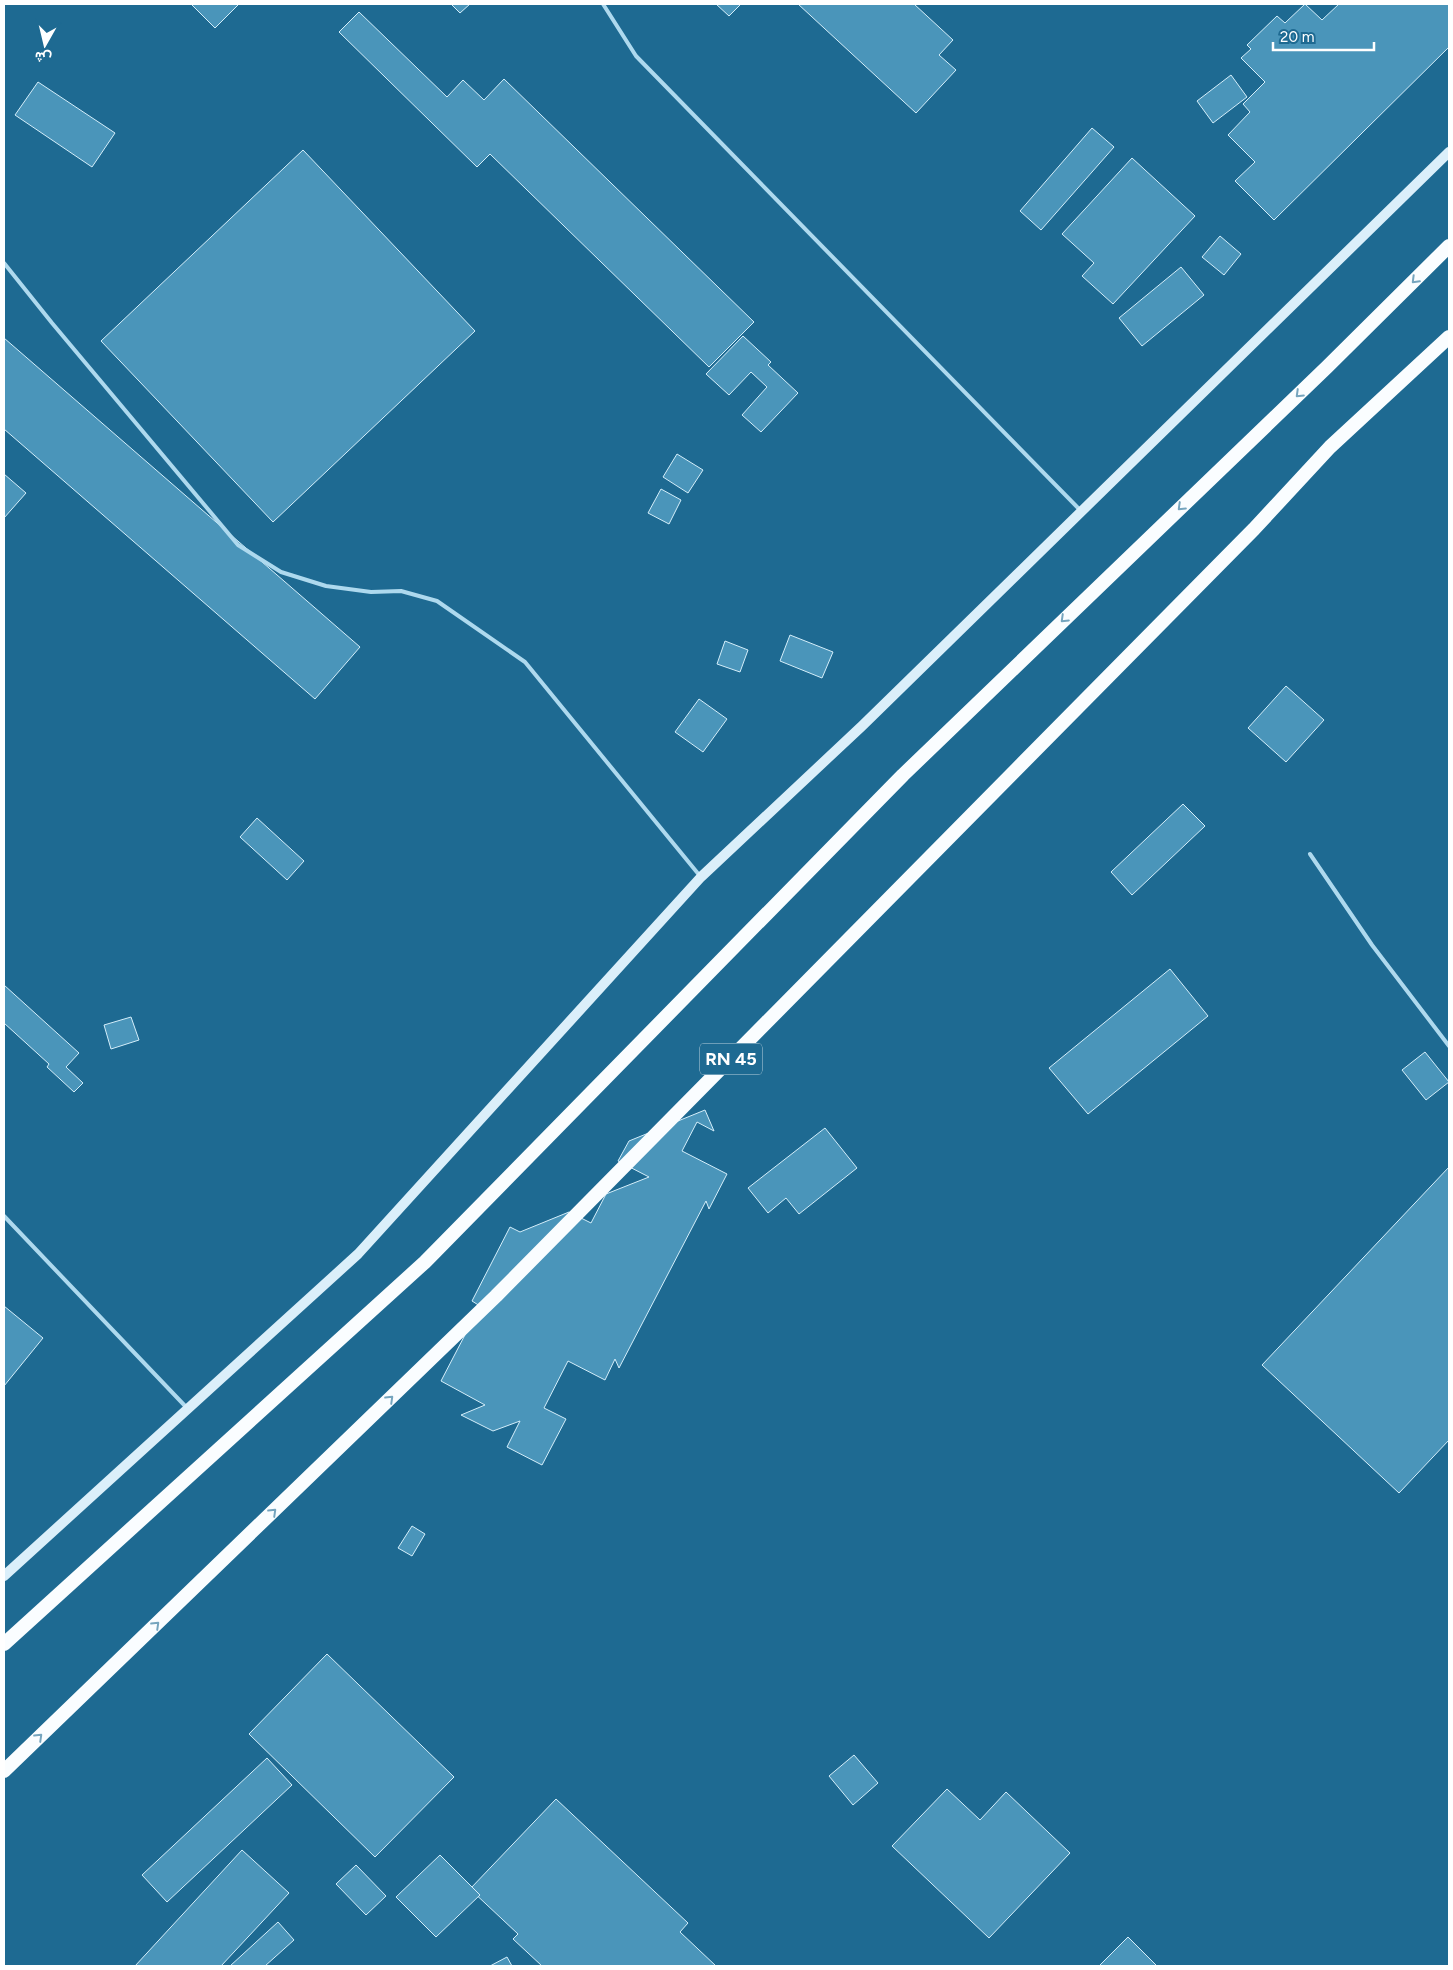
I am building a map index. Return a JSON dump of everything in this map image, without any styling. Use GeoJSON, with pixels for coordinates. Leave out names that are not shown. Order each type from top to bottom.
{"type":"FeatureCollection","features":[{"type":"Feature","properties":{"kind":"highway"},"geometry":{"type":"LineString","coordinates":[[4,1644],[425,1262],[903,775],[1327,367],[1449,246]]}},
{"type":"Feature","properties":{"kind":"highway","name":"RN 45"},"geometry":{"type":"LineString","coordinates":[[4,1771],[496,1296],[1254,529],[1330,447],[1449,337]]}},
{"type":"Feature","properties":{"kind":"main road"},"geometry":{"type":"LineString","coordinates":[[4,1576],[358,1254],[701,877],[862,726],[1449,152]]}},
{"type":"Feature","properties":{"kind":"lane"},"geometry":{"type":"LineString","coordinates":[[603,4],[636,56],[1082,512]]}},
{"type":"Feature","properties":{"kind":"lane"},"geometry":{"type":"LineString","coordinates":[[4,262],[52,324],[238,545],[281,572],[326,586],[370,592],[401,591],[437,601],[525,662],[701,877]]}},
{"type":"Feature","properties":{"kind":"lane"},"geometry":{"type":"LineString","coordinates":[[1310,854],[1372,946],[1449,1046]]}},
{"type":"Feature","properties":{"kind":"lane"},"geometry":{"type":"LineString","coordinates":[[4,1216],[188,1410]]}},
{"type":"Feature","properties":{"kind":"building"},"geometry":{"type":"Polygon","coordinates":[[[191,4],[239,4],[215,28],[191,4]]]}},
{"type":"Feature","properties":{"kind":"building"},"geometry":{"type":"Polygon","coordinates":[[[451,4],[470,4],[460,13],[451,4]]]}},
{"type":"Feature","properties":{"kind":"building"},"geometry":{"type":"Polygon","coordinates":[[[716,4],[741,4],[729,16],[716,4]]]}},
{"type":"Feature","properties":{"kind":"building"},"geometry":{"type":"Polygon","coordinates":[[[798,4],[914,4],[953,40],[939,55],[956,70],[916,113],[798,4]]]}},
{"type":"Feature","properties":{"kind":"building"},"geometry":{"type":"Polygon","coordinates":[[[1305,4],[1322,20],[1339,4],[1449,4],[1449,47],[1274,220],[1235,181],[1255,162],[1228,135],[1250,112],[1243,104],[1265,82],[1241,58],[1251,49],[1247,45],[1277,16],[1285,23],[1305,4]]]}},
{"type":"Feature","properties":{"kind":"building"},"geometry":{"type":"Polygon","coordinates":[[[359,12],[447,97],[463,80],[484,100],[504,79],[754,322],[709,367],[490,154],[477,167],[339,32],[359,12]]]}},
{"type":"Feature","properties":{"kind":"building"},"geometry":{"type":"Polygon","coordinates":[[[1231,75],[1247,97],[1213,123],[1197,101],[1231,75]]]}},
{"type":"Feature","properties":{"kind":"building"},"geometry":{"type":"Polygon","coordinates":[[[38,82],[115,133],[92,167],[15,115],[38,82]]]}},
{"type":"Feature","properties":{"kind":"building"},"geometry":{"type":"Polygon","coordinates":[[[1092,128],[1114,147],[1041,230],[1020,211],[1092,128]]]}},
{"type":"Feature","properties":{"kind":"building"},"geometry":{"type":"Polygon","coordinates":[[[303,150],[475,331],[273,522],[101,341],[303,150]]]}},
{"type":"Feature","properties":{"kind":"building"},"geometry":{"type":"Polygon","coordinates":[[[1132,158],[1195,216],[1113,304],[1082,276],[1094,263],[1062,234],[1132,158]]]}},
{"type":"Feature","properties":{"kind":"building"},"geometry":{"type":"Polygon","coordinates":[[[1220,236],[1241,254],[1224,275],[1202,257],[1220,236]]]}},
{"type":"Feature","properties":{"kind":"building"},"geometry":{"type":"Polygon","coordinates":[[[1181,267],[1204,295],[1142,346],[1119,318],[1181,267]]]}},
{"type":"Feature","properties":{"kind":"building"},"geometry":{"type":"Polygon","coordinates":[[[743,336],[771,362],[768,365],[798,393],[761,432],[742,415],[767,387],[751,372],[729,395],[706,374],[743,336]]]}},
{"type":"Feature","properties":{"kind":"building"},"geometry":{"type":"Polygon","coordinates":[[[4,338],[360,647],[315,699],[4,429],[4,338]]]}},
{"type":"Feature","properties":{"kind":"building"},"geometry":{"type":"Polygon","coordinates":[[[677,454],[703,470],[688,493],[663,477],[677,454]]]}},
{"type":"Feature","properties":{"kind":"building"},"geometry":{"type":"Polygon","coordinates":[[[4,474],[26,493],[4,518],[4,474]]]}},
{"type":"Feature","properties":{"kind":"building"},"geometry":{"type":"Polygon","coordinates":[[[661,489],[681,500],[669,524],[648,513],[661,489]]]}},
{"type":"Feature","properties":{"kind":"building"},"geometry":{"type":"Polygon","coordinates":[[[790,635],[833,652],[822,678],[780,661],[790,635]]]}},
{"type":"Feature","properties":{"kind":"building"},"geometry":{"type":"Polygon","coordinates":[[[725,641],[748,650],[740,672],[717,664],[725,641]]]}},
{"type":"Feature","properties":{"kind":"building"},"geometry":{"type":"Polygon","coordinates":[[[1286,686],[1324,720],[1286,762],[1248,728],[1286,686]]]}},
{"type":"Feature","properties":{"kind":"building"},"geometry":{"type":"Polygon","coordinates":[[[699,699],[727,719],[703,752],[675,732],[699,699]]]}},
{"type":"Feature","properties":{"kind":"building"},"geometry":{"type":"Polygon","coordinates":[[[1183,804],[1205,826],[1132,895],[1111,872],[1183,804]]]}},
{"type":"Feature","properties":{"kind":"building"},"geometry":{"type":"Polygon","coordinates":[[[257,818],[304,861],[287,880],[240,837],[257,818]]]}},
{"type":"Feature","properties":{"kind":"building"},"geometry":{"type":"Polygon","coordinates":[[[1170,969],[1208,1016],[1088,1114],[1049,1068],[1170,969]]]}},
{"type":"Feature","properties":{"kind":"building"},"geometry":{"type":"Polygon","coordinates":[[[4,985],[79,1053],[66,1067],[83,1083],[74,1092],[47,1067],[49,1064],[4,1023],[4,985]]]}},
{"type":"Feature","properties":{"kind":"building"},"geometry":{"type":"Polygon","coordinates":[[[131,1017],[139,1040],[111,1049],[104,1025],[131,1017]]]}},
{"type":"Feature","properties":{"kind":"building"},"geometry":{"type":"Polygon","coordinates":[[[1425,1052],[1449,1082],[1426,1100],[1402,1070],[1425,1052]]]}},
{"type":"Feature","properties":{"kind":"building"},"geometry":{"type":"Polygon","coordinates":[[[705,1110],[714,1131],[697,1122],[682,1151],[727,1174],[709,1209],[706,1201],[619,1368],[615,1359],[605,1380],[568,1361],[544,1408],[566,1419],[542,1465],[507,1447],[520,1421],[493,1431],[461,1415],[485,1405],[441,1381],[480,1306],[472,1301],[510,1227],[520,1232],[569,1212],[591,1223],[606,1194],[649,1177],[618,1161],[629,1141],[705,1110]]]}},
{"type":"Feature","properties":{"kind":"building"},"geometry":{"type":"Polygon","coordinates":[[[825,1128],[857,1168],[799,1214],[786,1198],[768,1213],[748,1188],[825,1128]]]}},
{"type":"Feature","properties":{"kind":"building"},"geometry":{"type":"Polygon","coordinates":[[[1449,1167],[1449,1440],[1399,1493],[1262,1365],[1449,1167]]]}},
{"type":"Feature","properties":{"kind":"building"},"geometry":{"type":"Polygon","coordinates":[[[4,1306],[43,1338],[4,1386],[4,1306]]]}},
{"type":"Feature","properties":{"kind":"building"},"geometry":{"type":"Polygon","coordinates":[[[412,1526],[425,1534],[412,1556],[398,1548],[412,1526]]]}},
{"type":"Feature","properties":{"kind":"building"},"geometry":{"type":"Polygon","coordinates":[[[327,1654],[454,1777],[375,1857],[249,1734],[327,1654]]]}},
{"type":"Feature","properties":{"kind":"building"},"geometry":{"type":"Polygon","coordinates":[[[854,1755],[878,1783],[853,1805],[829,1776],[854,1755]]]}},
{"type":"Feature","properties":{"kind":"building"},"geometry":{"type":"Polygon","coordinates":[[[267,1758],[292,1785],[167,1902],[142,1875],[267,1758]]]}},
{"type":"Feature","properties":{"kind":"building"},"geometry":{"type":"Polygon","coordinates":[[[947,1789],[980,1820],[1006,1792],[1070,1853],[989,1938],[892,1846],[947,1789]]]}},
{"type":"Feature","properties":{"kind":"building"},"geometry":{"type":"Polygon","coordinates":[[[556,1799],[688,1923],[680,1932],[716,1966],[542,1966],[513,1939],[518,1934],[470,1889],[556,1799]]]}},
{"type":"Feature","properties":{"kind":"building"},"geometry":{"type":"Polygon","coordinates":[[[242,1850],[289,1893],[221,1966],[135,1966],[242,1850]]]}},
{"type":"Feature","properties":{"kind":"building"},"geometry":{"type":"Polygon","coordinates":[[[440,1855],[480,1895],[436,1937],[396,1897],[440,1855]]]}},
{"type":"Feature","properties":{"kind":"building"},"geometry":{"type":"Polygon","coordinates":[[[356,1865],[386,1896],[366,1915],[336,1884],[356,1865]]]}},
{"type":"Feature","properties":{"kind":"building"},"geometry":{"type":"Polygon","coordinates":[[[278,1922],[294,1940],[265,1966],[230,1966],[278,1922]]]}},
{"type":"Feature","properties":{"kind":"building"},"geometry":{"type":"Polygon","coordinates":[[[1128,1937],[1157,1966],[1099,1966],[1128,1937]]]}},
{"type":"Feature","properties":{"kind":"building"},"geometry":{"type":"Polygon","coordinates":[[[507,1957],[512,1966],[490,1966],[507,1957]]]}}]}
